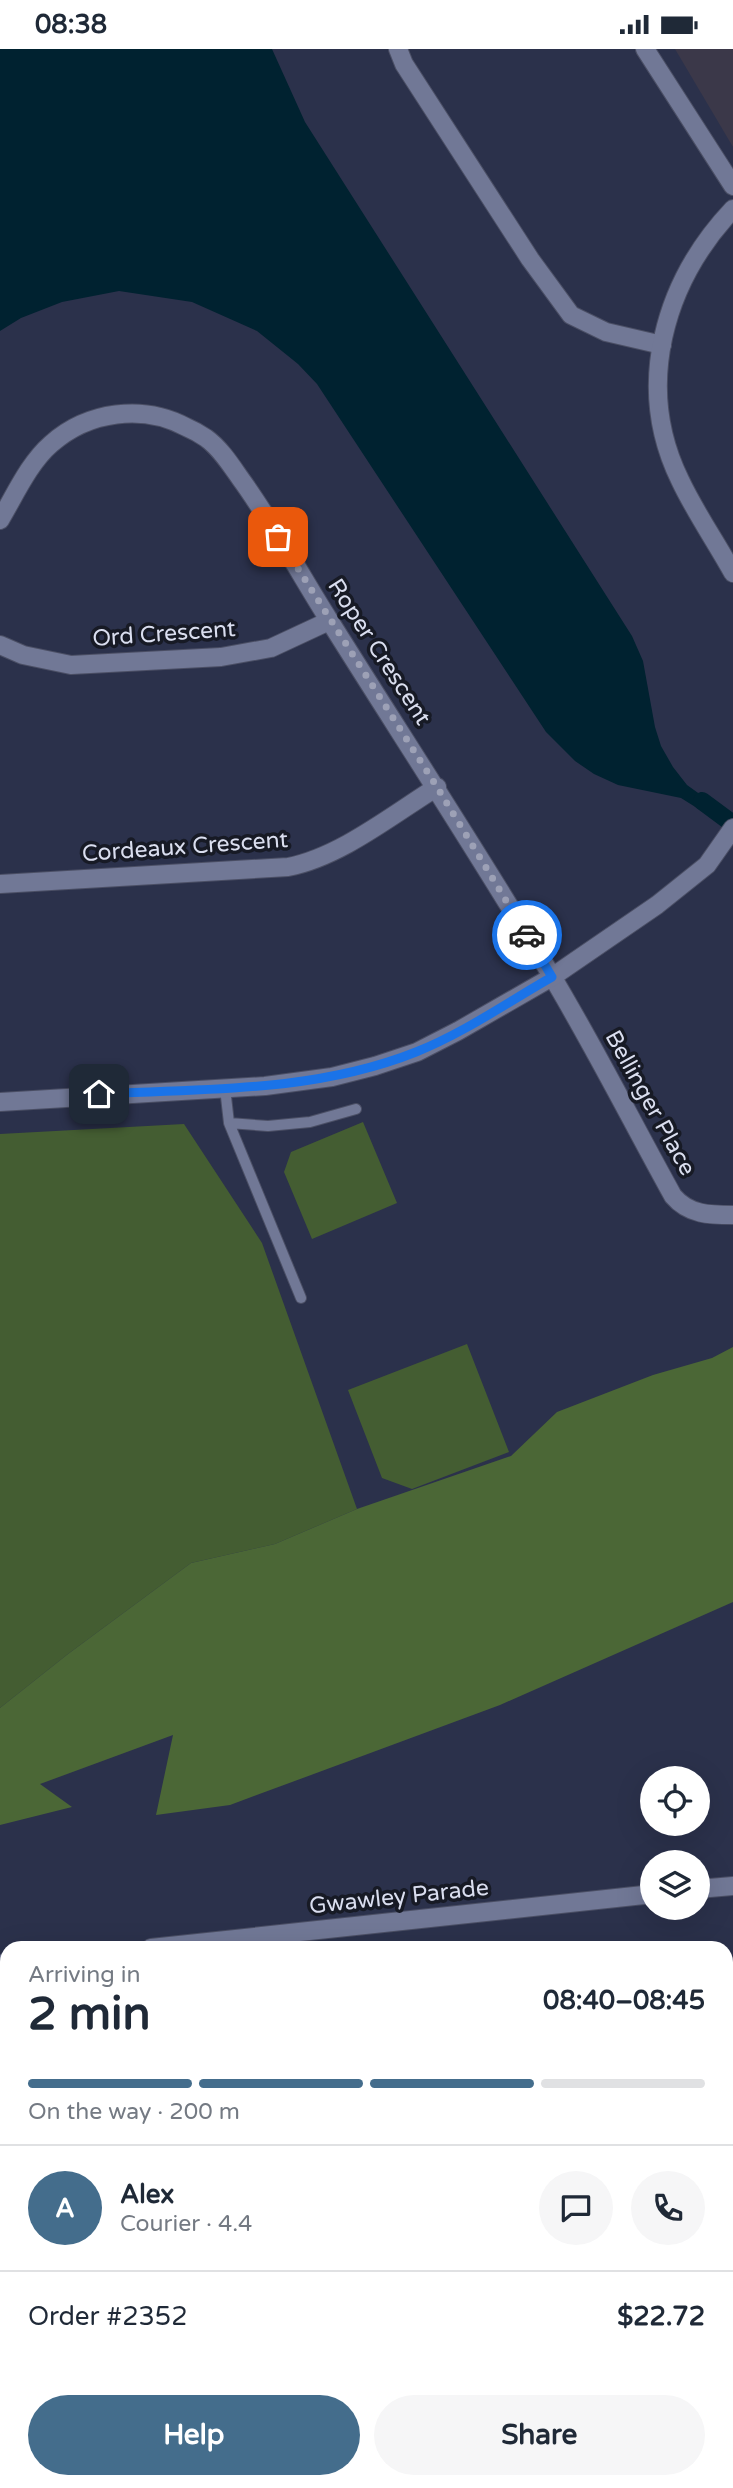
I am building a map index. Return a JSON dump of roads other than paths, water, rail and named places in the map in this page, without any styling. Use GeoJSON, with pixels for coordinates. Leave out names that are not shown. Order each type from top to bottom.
{"type":"FeatureCollection","features":[{"type":"Feature","properties":{"kind":"street"},"geometry":{"type":"LineString","coordinates":[[398,49],[404,64],[530,258],[571,315],[606,332],[662,345]]}},
{"type":"Feature","properties":{"kind":"street"},"geometry":{"type":"LineString","coordinates":[[645,49],[733,186]]}},
{"type":"Feature","properties":{"kind":"street"},"geometry":{"type":"LineString","coordinates":[[733,209],[715,229],[690,266],[665,321],[658,398],[679,479],[733,573]]}},
{"type":"Feature","properties":{"kind":"street","name":"Roper Crescent"},"geometry":{"type":"LineString","coordinates":[[0,520],[33,465],[50,444],[77,425],[126,413],[155,416],[183,425],[208,439],[252,495],[329,621],[437,787],[552,977]]}},
{"type":"Feature","properties":{"kind":"street","name":"Ord Crescent"},"geometry":{"type":"LineString","coordinates":[[0,645],[23,655],[71,665],[221,657],[271,648],[329,621]]}},
{"type":"Feature","properties":{"kind":"street","name":"Cordeaux Crescent"},"geometry":{"type":"LineString","coordinates":[[0,884],[288,867],[308,863],[329,855],[437,787]]}},
{"type":"Feature","properties":{"kind":"street"},"geometry":{"type":"LineString","coordinates":[[0,1102],[265,1086],[331,1077],[417,1052],[552,977],[656,905],[707,865],[732,829]]}},
{"type":"Feature","properties":{"kind":"street","name":"Bellinger Place"},"geometry":{"type":"LineString","coordinates":[[552,977],[673,1196],[688,1209],[701,1214],[733,1215]]}},
{"type":"Feature","properties":{"kind":"street"},"geometry":{"type":"LineString","coordinates":[[710,1888],[733,1886]]}},
{"type":"Feature","properties":{"kind":"street","name":"Gwawley Parade"},"geometry":{"type":"LineString","coordinates":[[216,1941],[640,1895]]}},
{"type":"Feature","properties":{"kind":"lane"},"geometry":{"type":"LineString","coordinates":[[225,1088],[229,1123],[300,1298]]}},
{"type":"Feature","properties":{"kind":"lane"},"geometry":{"type":"LineString","coordinates":[[229,1123],[268,1126],[310,1122],[356,1109]]}},
{"type":"Feature","properties":{"kind":"water"},"geometry":{"type":"Polygon","coordinates":[[[0,49],[272,49],[305,122],[632,636],[643,661],[661,746],[687,785],[722,810],[716,820],[681,798],[618,785],[594,774],[575,761],[546,732],[317,384],[298,364],[257,331],[192,302],[119,291],[62,302],[21,318],[0,331],[0,49]]]}},
{"type":"Feature","properties":{"kind":"waterway"},"geometry":{"type":"LineString","coordinates":[[702,801],[733,824]]}}]}
